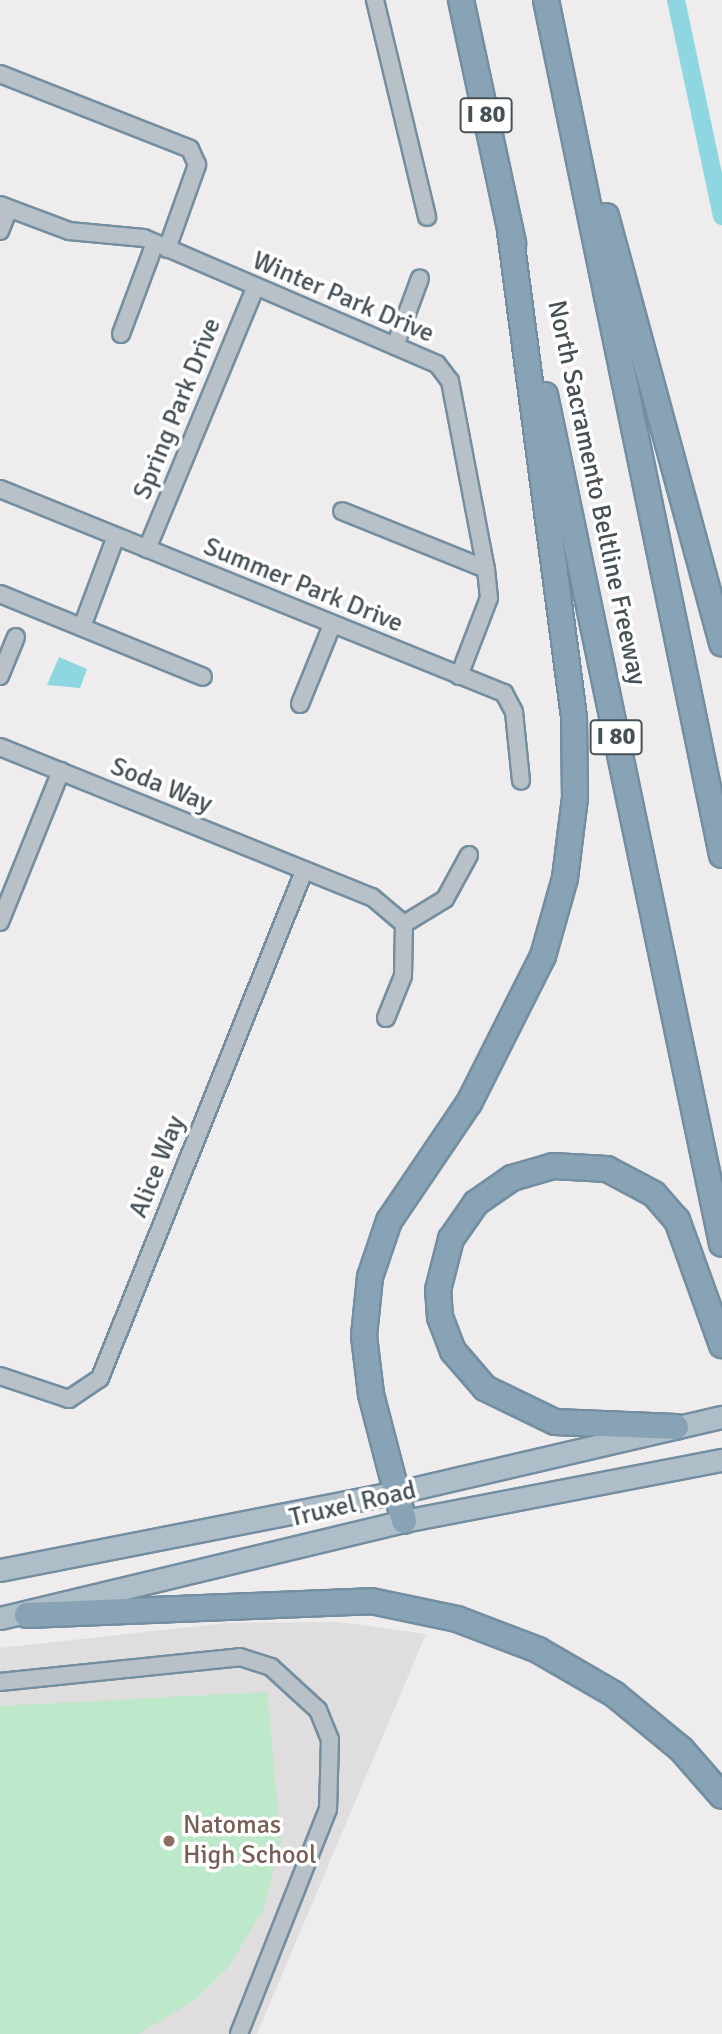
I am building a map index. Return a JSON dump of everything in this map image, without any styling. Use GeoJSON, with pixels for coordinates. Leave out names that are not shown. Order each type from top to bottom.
{"type":"FeatureCollection","features":[{"type":"Feature","properties":{"kind":"highway","name":"North Sacramento Beltline Freeway"},"geometry":{"type":"LineString","coordinates":[[461,0],[722,1244]]}},
{"type":"Feature","properties":{"kind":"highway","name":"North Sacramento Beltline Freeway"},"geometry":{"type":"LineString","coordinates":[[547,0],[722,855]]}},
{"type":"Feature","properties":{"kind":"highway"},"geometry":{"type":"LineString","coordinates":[[547,0],[722,644]]}},
{"type":"Feature","properties":{"kind":"highway"},"geometry":{"type":"LineString","coordinates":[[404,1521],[399,1492],[371,1394],[363,1336],[370,1277],[389,1221],[469,1103],[543,956],[565,878],[575,798],[573,717],[510,229]]}},
{"type":"Feature","properties":{"kind":"highway"},"geometry":{"type":"LineString","coordinates":[[676,1427],[555,1422],[485,1388],[453,1351],[440,1317],[440,1277],[451,1239],[476,1203],[520,1175],[581,1165],[619,1174],[654,1194],[677,1220],[722,1345]]}},
{"type":"Feature","properties":{"kind":"highway"},"geometry":{"type":"LineString","coordinates":[[27,1615],[371,1601],[457,1619],[538,1650],[614,1694],[681,1749],[722,1796]]}},
{"type":"Feature","properties":{"kind":"main road","name":"Truxel Road"},"geometry":{"type":"LineString","coordinates":[[0,1570],[399,1492],[722,1417]]}},
{"type":"Feature","properties":{"kind":"main road","name":"Truxel Road"},"geometry":{"type":"LineString","coordinates":[[0,1618],[27,1615],[404,1521],[722,1460]]}},
{"type":"Feature","properties":{"kind":"street"},"geometry":{"type":"LineString","coordinates":[[374,0],[427,218]]}},
{"type":"Feature","properties":{"kind":"street"},"geometry":{"type":"LineString","coordinates":[[0,74],[190,149],[197,165],[121,334]]}},
{"type":"Feature","properties":{"kind":"street"},"geometry":{"type":"LineString","coordinates":[[0,231],[4,207]]}},
{"type":"Feature","properties":{"kind":"street","name":"Winter Park Drive"},"geometry":{"type":"LineString","coordinates":[[4,207],[69,231],[161,246],[437,364],[450,381],[486,569],[489,598],[459,676]]}},
{"type":"Feature","properties":{"kind":"street"},"geometry":{"type":"LineString","coordinates":[[395,346],[420,278]]}},
{"type":"Feature","properties":{"kind":"street","name":"Spring Park Drive"},"geometry":{"type":"LineString","coordinates":[[147,549],[255,288]]}},
{"type":"Feature","properties":{"kind":"street","name":"Summer Park Drive"},"geometry":{"type":"LineString","coordinates":[[0,489],[509,697],[521,781]]}},
{"type":"Feature","properties":{"kind":"street"},"geometry":{"type":"LineString","coordinates":[[342,511],[486,569]]}},
{"type":"Feature","properties":{"kind":"street"},"geometry":{"type":"LineString","coordinates":[[82,627],[116,536]]}},
{"type":"Feature","properties":{"kind":"street"},"geometry":{"type":"LineString","coordinates":[[0,594],[203,677]]}},
{"type":"Feature","properties":{"kind":"street"},"geometry":{"type":"LineString","coordinates":[[300,704],[332,625]]}},
{"type":"Feature","properties":{"kind":"street"},"geometry":{"type":"LineString","coordinates":[[0,676],[16,637]]}},
{"type":"Feature","properties":{"kind":"street","name":"Soda Way"},"geometry":{"type":"LineString","coordinates":[[0,747],[372,897],[404,924]]}},
{"type":"Feature","properties":{"kind":"street"},"geometry":{"type":"LineString","coordinates":[[0,922],[61,771]]}},
{"type":"Feature","properties":{"kind":"street"},"geometry":{"type":"LineString","coordinates":[[386,1018],[403,976],[404,924],[444,900],[469,855]]}},
{"type":"Feature","properties":{"kind":"street","name":"Alice Way"},"geometry":{"type":"LineString","coordinates":[[0,1376],[68,1399],[100,1378],[304,871]]}},
{"type":"Feature","properties":{"kind":"street"},"geometry":{"type":"LineString","coordinates":[[0,1682],[240,1657],[279,1673],[318,1710],[330,1739],[328,1809],[239,2034]]}},
{"type":"Feature","properties":{"kind":"shaded area","name":"Natomas High School"},"geometry":{"type":"Polygon","coordinates":[[[340,1622],[426,1634],[257,2034],[0,2034],[0,1648],[226,1623],[340,1622]]]}},
{"type":"Feature","properties":{"kind":"green space","name":"Natomas High School"},"geometry":{"type":"Polygon","coordinates":[[[267,1692],[281,1841],[263,1910],[227,1969],[195,2000],[138,2034],[0,2034],[0,1706],[267,1692]]]}},
{"type":"Feature","properties":{"kind":"water"},"geometry":{"type":"Polygon","coordinates":[[[59,657],[87,669],[80,688],[47,685],[59,657]]]}},
{"type":"Feature","properties":{"kind":"waterway"},"geometry":{"type":"LineString","coordinates":[[676,0],[722,216]]}},
{"type":"Feature","properties":{"kind":"place","name":"Natomas High School"},"geometry":{"type":"Point","coordinates":[169,1841]}}]}
